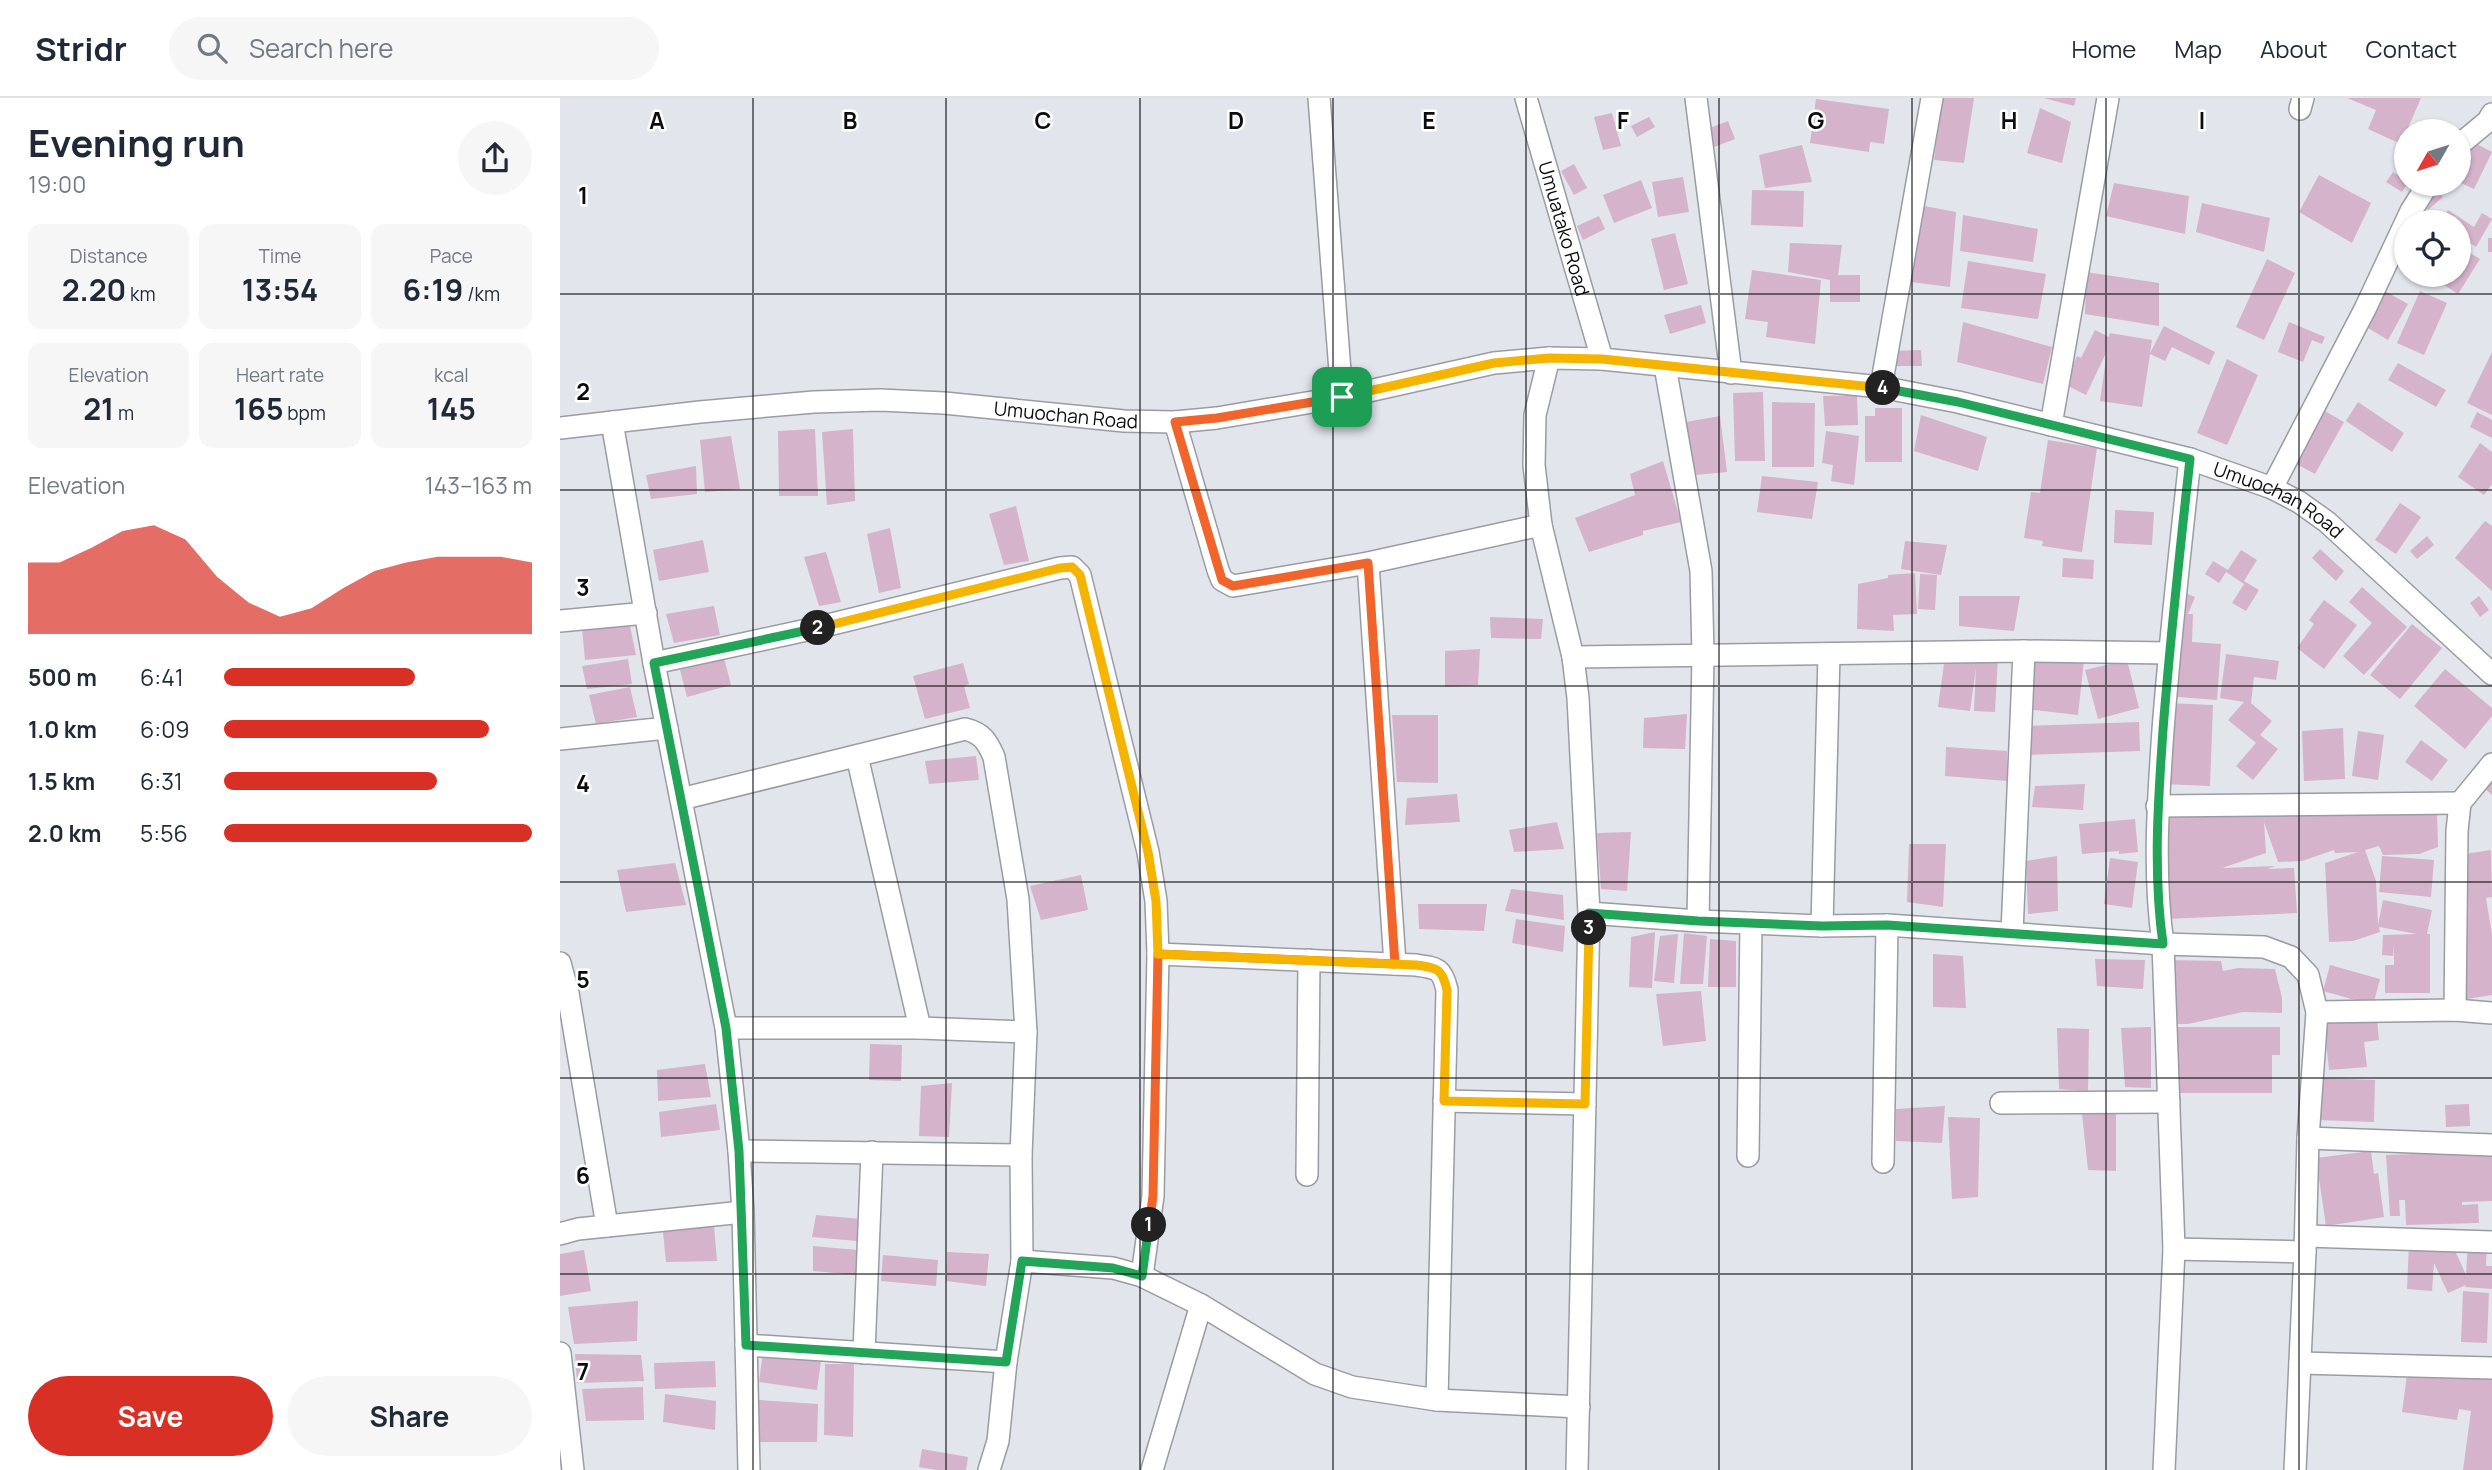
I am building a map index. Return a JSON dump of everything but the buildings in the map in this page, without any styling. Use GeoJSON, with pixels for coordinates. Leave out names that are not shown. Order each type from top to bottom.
{"type":"FeatureCollection","features":[{"type":"Feature","properties":{"kind":"street"},"geometry":{"type":"LineString","coordinates":[[1319,98],[1342,397]]}},
{"type":"Feature","properties":{"kind":"street","name":"Umuatako Road"},"geometry":{"type":"LineString","coordinates":[[1526,98],[1602,359]]}},
{"type":"Feature","properties":{"kind":"street"},"geometry":{"type":"LineString","coordinates":[[1696,98],[1731,373]]}},
{"type":"Feature","properties":{"kind":"street"},"geometry":{"type":"LineString","coordinates":[[1881,387],[1932,98]]}},
{"type":"Feature","properties":{"kind":"street"},"geometry":{"type":"LineString","coordinates":[[2051,425],[2108,98]]}},
{"type":"Feature","properties":{"kind":"street"},"geometry":{"type":"LineString","coordinates":[[2471,135],[2492,114]]}},
{"type":"Feature","properties":{"kind":"street"},"geometry":{"type":"LineString","coordinates":[[2471,142],[2492,145]]}},
{"type":"Feature","properties":{"kind":"street"},"geometry":{"type":"LineString","coordinates":[[2272,488],[2420,196]]}},
{"type":"Feature","properties":{"kind":"street"},"geometry":{"type":"LineString","coordinates":[[1549,358],[1535,415],[1534,466],[1541,524],[1573,657],[1578,698],[1589,913],[1577,1470]]}},
{"type":"Feature","properties":{"kind":"street","name":"Umuochan Road"},"geometry":{"type":"LineString","coordinates":[[560,428],[814,402],[880,400],[944,403],[1124,421],[1175,422],[1217,418],[1342,397],[1494,363],[1549,358],[1602,359],[1881,387],[1958,402],[2190,459],[2272,488],[2300,502],[2327,522],[2488,663]]}},
{"type":"Feature","properties":{"kind":"street"},"geometry":{"type":"LineString","coordinates":[[1665,366],[1701,571],[1703,655],[1698,921]]}},
{"type":"Feature","properties":{"kind":"street"},"geometry":{"type":"LineString","coordinates":[[612,422],[654,663],[726,1028],[743,1212],[749,1470]]}},
{"type":"Feature","properties":{"kind":"street"},"geometry":{"type":"LineString","coordinates":[[1175,422],[1222,580],[1233,586],[1368,563],[1541,524]]}},
{"type":"Feature","properties":{"kind":"street"},"geometry":{"type":"LineString","coordinates":[[2164,1470],[2174,1249],[2163,944],[2157,902],[2157,806],[2169,653],[2190,459]]}},
{"type":"Feature","properties":{"kind":"street"},"geometry":{"type":"LineString","coordinates":[[1368,563],[1395,964]]}},
{"type":"Feature","properties":{"kind":"street"},"geometry":{"type":"LineString","coordinates":[[654,663],[816,628],[1060,568],[1072,567],[1080,575],[1148,852],[1156,901],[1158,954],[1153,1196],[1142,1276]]}},
{"type":"Feature","properties":{"kind":"street"},"geometry":{"type":"LineString","coordinates":[[560,621],[646,613]]}},
{"type":"Feature","properties":{"kind":"street"},"geometry":{"type":"LineString","coordinates":[[2012,933],[2024,652]]}},
{"type":"Feature","properties":{"kind":"street"},"geometry":{"type":"LineString","coordinates":[[1573,657],[2169,653]]}},
{"type":"Feature","properties":{"kind":"street"},"geometry":{"type":"LineString","coordinates":[[1822,926],[1829,654]]}},
{"type":"Feature","properties":{"kind":"street"},"geometry":{"type":"LineString","coordinates":[[560,739],[667,729]]}},
{"type":"Feature","properties":{"kind":"street"},"geometry":{"type":"LineString","coordinates":[[681,800],[965,729],[977,732],[988,742],[994,757],[1018,899],[1026,1032],[1021,1155],[1022,1261],[1006,1362],[998,1441],[989,1470]]}},
{"type":"Feature","properties":{"kind":"street"},"geometry":{"type":"LineString","coordinates":[[857,756],[920,1028]]}},
{"type":"Feature","properties":{"kind":"street"},"geometry":{"type":"LineString","coordinates":[[2455,1010],[2456,831],[2460,803],[2492,764]]}},
{"type":"Feature","properties":{"kind":"street"},"geometry":{"type":"LineString","coordinates":[[2157,806],[2460,803]]}},
{"type":"Feature","properties":{"kind":"street"},"geometry":{"type":"LineString","coordinates":[[1589,913],[1822,926],[1887,925],[2163,944],[2264,947],[2291,957],[2308,975],[2317,1012],[2308,1138],[2295,1470]]}},
{"type":"Feature","properties":{"kind":"street"},"geometry":{"type":"LineString","coordinates":[[1748,1156],[1751,923]]}},
{"type":"Feature","properties":{"kind":"street"},"geometry":{"type":"LineString","coordinates":[[1883,1162],[1887,925]]}},
{"type":"Feature","properties":{"kind":"street"},"geometry":{"type":"LineString","coordinates":[[1158,954],[1395,964],[1436,968],[1444,976],[1447,990],[1437,1400]]}},
{"type":"Feature","properties":{"kind":"street"},"geometry":{"type":"LineString","coordinates":[[1307,1175],[1308,960]]}},
{"type":"Feature","properties":{"kind":"street"},"geometry":{"type":"LineString","coordinates":[[560,963],[568,993],[607,1226]]}},
{"type":"Feature","properties":{"kind":"street"},"geometry":{"type":"LineString","coordinates":[[2317,1012],[2455,1010],[2492,1013]]}},
{"type":"Feature","properties":{"kind":"street"},"geometry":{"type":"LineString","coordinates":[[726,1028],[920,1028],[1026,1032]]}},
{"type":"Feature","properties":{"kind":"street"},"geometry":{"type":"LineString","coordinates":[[1444,1101],[1585,1104]]}},
{"type":"Feature","properties":{"kind":"street"},"geometry":{"type":"LineString","coordinates":[[2001,1103],[2169,1102]]}},
{"type":"Feature","properties":{"kind":"street"},"geometry":{"type":"LineString","coordinates":[[2308,1138],[2492,1145]]}},
{"type":"Feature","properties":{"kind":"street"},"geometry":{"type":"LineString","coordinates":[[739,1151],[1021,1155]]}},
{"type":"Feature","properties":{"kind":"street"},"geometry":{"type":"LineString","coordinates":[[864,1353],[872,1152]]}},
{"type":"Feature","properties":{"kind":"street"},"geometry":{"type":"LineString","coordinates":[[560,1234],[578,1229],[743,1212]]}},
{"type":"Feature","properties":{"kind":"street"},"geometry":{"type":"LineString","coordinates":[[2174,1249],[2305,1244],[2492,1242]]}},
{"type":"Feature","properties":{"kind":"street"},"geometry":{"type":"LineString","coordinates":[[1022,1261],[1113,1268],[1142,1276],[1201,1306],[1315,1374],[1352,1387],[1437,1400],[1579,1407]]}},
{"type":"Feature","properties":{"kind":"street"},"geometry":{"type":"LineString","coordinates":[[1152,1470],[1201,1306]]}},
{"type":"Feature","properties":{"kind":"street"},"geometry":{"type":"LineString","coordinates":[[746,1345],[1006,1362]]}},
{"type":"Feature","properties":{"kind":"street"},"geometry":{"type":"LineString","coordinates":[[560,1353],[573,1470]]}},
{"type":"Feature","properties":{"kind":"street"},"geometry":{"type":"LineString","coordinates":[[2300,1363],[2492,1368]]}},
{"type":"Feature","properties":{"kind":"route"},"geometry":{"type":"LineString","coordinates":[[1342,397],[1217,418],[1175,422],[1222,580],[1233,586],[1368,563],[1395,964],[1158,954],[1153,1196],[1142,1276],[1113,1268],[1022,1261],[1006,1362],[746,1345],[743,1212],[726,1028],[654,663],[816,628],[1072,567],[1080,575],[1148,852],[1156,901],[1158,954],[1436,968],[1444,976],[1447,990],[1444,1101],[1585,1104],[1589,913],[1822,926],[1887,925],[2163,944],[2157,902],[2157,806],[2169,653],[2190,459],[1958,402],[1881,387],[1602,359],[1549,358],[1494,363],[1342,397]]}}]}
